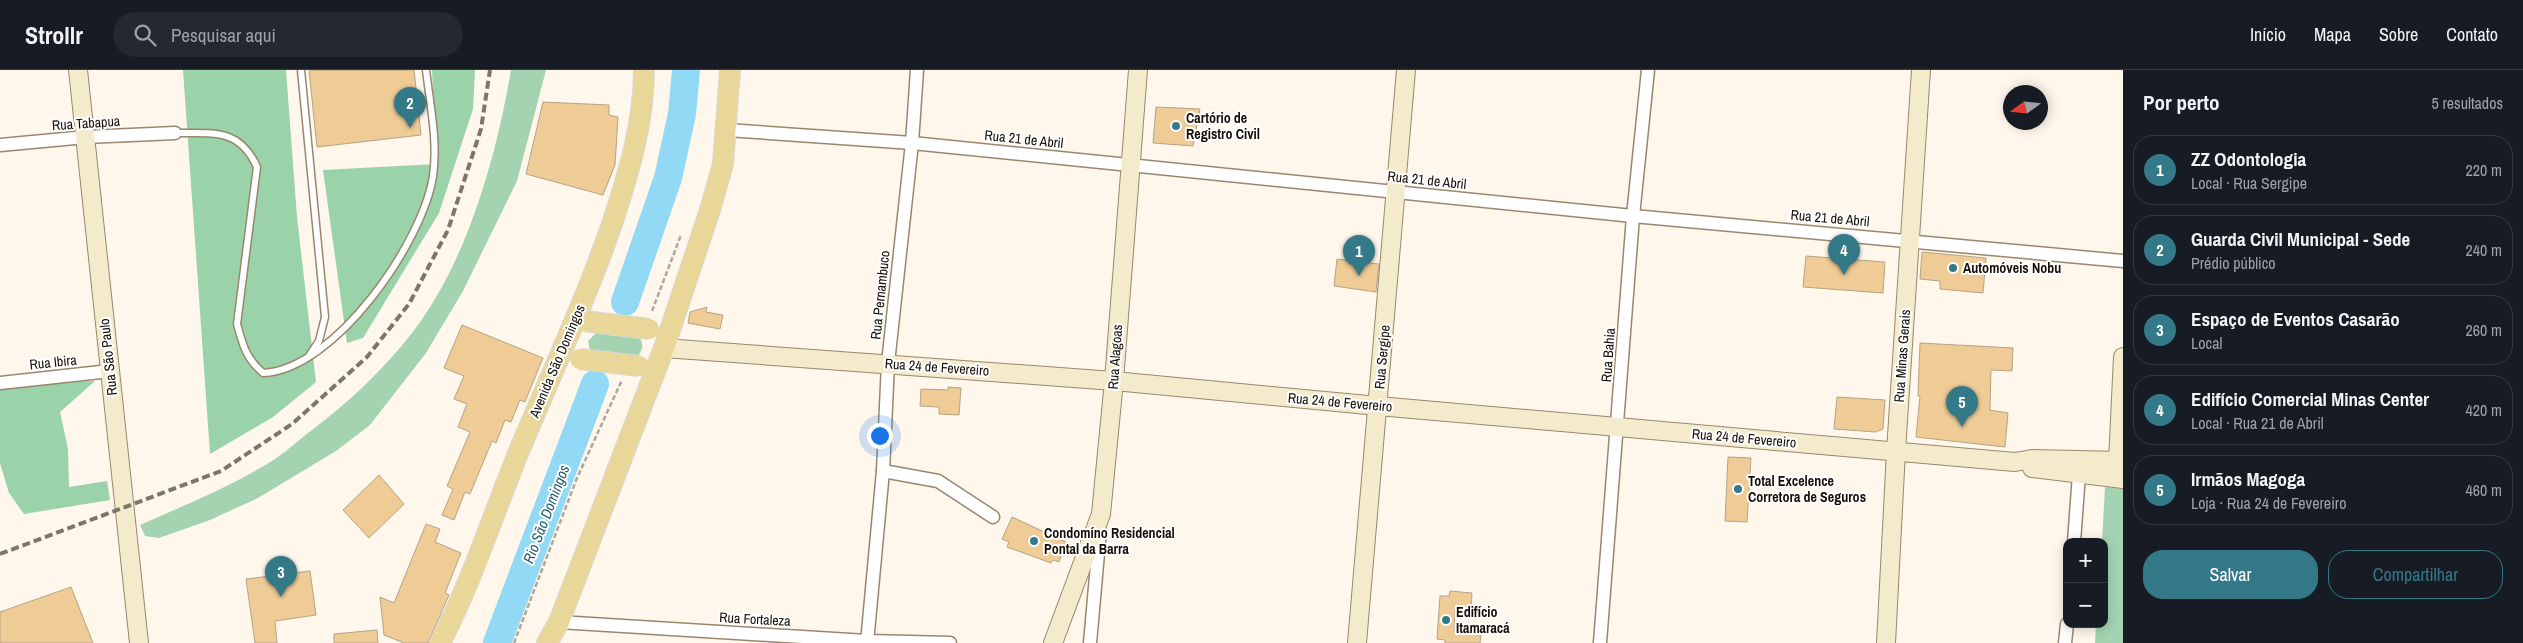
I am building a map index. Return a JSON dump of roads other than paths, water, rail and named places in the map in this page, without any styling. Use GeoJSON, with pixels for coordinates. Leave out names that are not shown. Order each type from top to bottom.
{"type":"FeatureCollection","features":[{"type":"Feature","properties":{"kind":"main road","name":"Avenida São Domingos"},"geometry":{"type":"LineString","coordinates":[[440,643],[462,600],[508,478],[559,355],[579,320],[630,168],[639,124],[644,70]]}},
{"type":"Feature","properties":{"kind":"main road"},"geometry":{"type":"LineString","coordinates":[[547,643],[558,622],[648,367],[667,340],[710,210],[723,164],[730,70]]}},
{"type":"Feature","properties":{"kind":"main road"},"geometry":{"type":"LineString","coordinates":[[579,320],[649,329],[667,340]]}},
{"type":"Feature","properties":{"kind":"main road"},"geometry":{"type":"LineString","coordinates":[[559,355],[648,367]]}},
{"type":"Feature","properties":{"kind":"street","name":"Rua São Paulo"},"geometry":{"type":"LineString","coordinates":[[78,70],[139,643]]}},
{"type":"Feature","properties":{"kind":"street","name":"Rua Pernambuco"},"geometry":{"type":"LineString","coordinates":[[867,642],[883,471],[888,363],[912,143],[917,70]]}},
{"type":"Feature","properties":{"kind":"street","name":"Rua Alagoas"},"geometry":{"type":"LineString","coordinates":[[1090,643],[1114,381],[1138,70]]}},
{"type":"Feature","properties":{"kind":"street","name":"Rua Sergipe"},"geometry":{"type":"LineString","coordinates":[[1357,643],[1406,70]]}},
{"type":"Feature","properties":{"kind":"street","name":"Rua Bahia"},"geometry":{"type":"LineString","coordinates":[[1600,643],[1633,216],[1648,70]]}},
{"type":"Feature","properties":{"kind":"street","name":"Rua Minas Gerais"},"geometry":{"type":"LineString","coordinates":[[1886,643],[1896,452],[1921,70]]}},
{"type":"Feature","properties":{"kind":"street","name":"Rua 21 de Abril"},"geometry":{"type":"LineString","coordinates":[[727,130],[912,143],[1633,216],[2123,262]]}},
{"type":"Feature","properties":{"kind":"street","name":"Rua Tabapua"},"geometry":{"type":"LineString","coordinates":[[0,145],[86,137],[175,133]]}},
{"type":"Feature","properties":{"kind":"street","name":"Rua 24 de Fevereiro"},"geometry":{"type":"LineString","coordinates":[[667,340],[888,363],[1114,381],[1896,452],[2016,462],[2032,459],[2114,461]]}},
{"type":"Feature","properties":{"kind":"street"},"geometry":{"type":"LineString","coordinates":[[2074,538],[2079,474],[2086,467],[2114,461],[2121,427],[2123,357]]}},
{"type":"Feature","properties":{"kind":"street","name":"Rua Ibira"},"geometry":{"type":"LineString","coordinates":[[0,383],[110,371]]}},
{"type":"Feature","properties":{"kind":"street","name":"Rua 24 de Fevereiro"},"geometry":{"type":"LineString","coordinates":[[2016,462],[2032,468],[2123,479]]}},
{"type":"Feature","properties":{"kind":"street"},"geometry":{"type":"LineString","coordinates":[[883,471],[938,481],[992,517]]}},
{"type":"Feature","properties":{"kind":"street"},"geometry":{"type":"LineString","coordinates":[[1053,643],[1101,514]]}},
{"type":"Feature","properties":{"kind":"street","name":"Rua Fortaleza"},"geometry":{"type":"LineString","coordinates":[[558,622],[867,642],[950,643]]}},
{"type":"Feature","properties":{"kind":"street"},"geometry":{"type":"LineString","coordinates":[[2065,643],[2067,628]]}},
{"type":"Feature","properties":{"kind":"lane"},"geometry":{"type":"LineString","coordinates":[[301,70],[324,317],[319,340],[307,359]]}},
{"type":"Feature","properties":{"kind":"lane"},"geometry":{"type":"LineString","coordinates":[[175,133],[224,134],[238,140],[250,151],[257,167],[237,324],[250,362],[263,373],[276,373],[307,359],[332,341],[380,286],[403,251],[423,208],[433,176],[434,143],[426,70]]}},
{"type":"Feature","properties":{"kind":"waterway","name":"Rio São Domingos"},"geometry":{"type":"LineString","coordinates":[[625,302],[668,178],[682,114],[686,70]]}},
{"type":"Feature","properties":{"kind":"waterway","name":"Rio São Domingos"},"geometry":{"type":"LineString","coordinates":[[497,643],[595,384]]}},
{"type":"Feature","properties":{"kind":"railway"},"geometry":{"type":"LineString","coordinates":[[0,554],[221,471],[292,424],[367,357],[409,304],[448,230],[481,129],[490,70]]}},
{"type":"Feature","properties":{"kind":"place","name":"Cartório de Registro Civil"},"geometry":{"type":"Point","coordinates":[1176,126]}},
{"type":"Feature","properties":{"kind":"place","name":"Guarda Civil Municipal - Sede"},"geometry":{"type":"Point","coordinates":[410,128]}},
{"type":"Feature","properties":{"kind":"place","name":"Automóveis Nobu"},"geometry":{"type":"Point","coordinates":[1953,268]}},
{"type":"Feature","properties":{"kind":"place","name":"Edifício Comercial Minas Center"},"geometry":{"type":"Point","coordinates":[1844,275]}},
{"type":"Feature","properties":{"kind":"place","name":"ZZ Odontologia"},"geometry":{"type":"Point","coordinates":[1359,276]}},
{"type":"Feature","properties":{"kind":"place","name":"Irmãos Magoga"},"geometry":{"type":"Point","coordinates":[1962,427]}},
{"type":"Feature","properties":{"kind":"place","name":"Total Excelence Corretora de Seguros"},"geometry":{"type":"Point","coordinates":[1738,489]}},
{"type":"Feature","properties":{"kind":"place","name":"Condomíno Residencial Pontal da Barra"},"geometry":{"type":"Point","coordinates":[1034,541]}},
{"type":"Feature","properties":{"kind":"place","name":"Espaço de Eventos Casarão"},"geometry":{"type":"Point","coordinates":[281,597]}},
{"type":"Feature","properties":{"kind":"place","name":"Edifício Itamaracá"},"geometry":{"type":"Point","coordinates":[1446,620]}}]}
